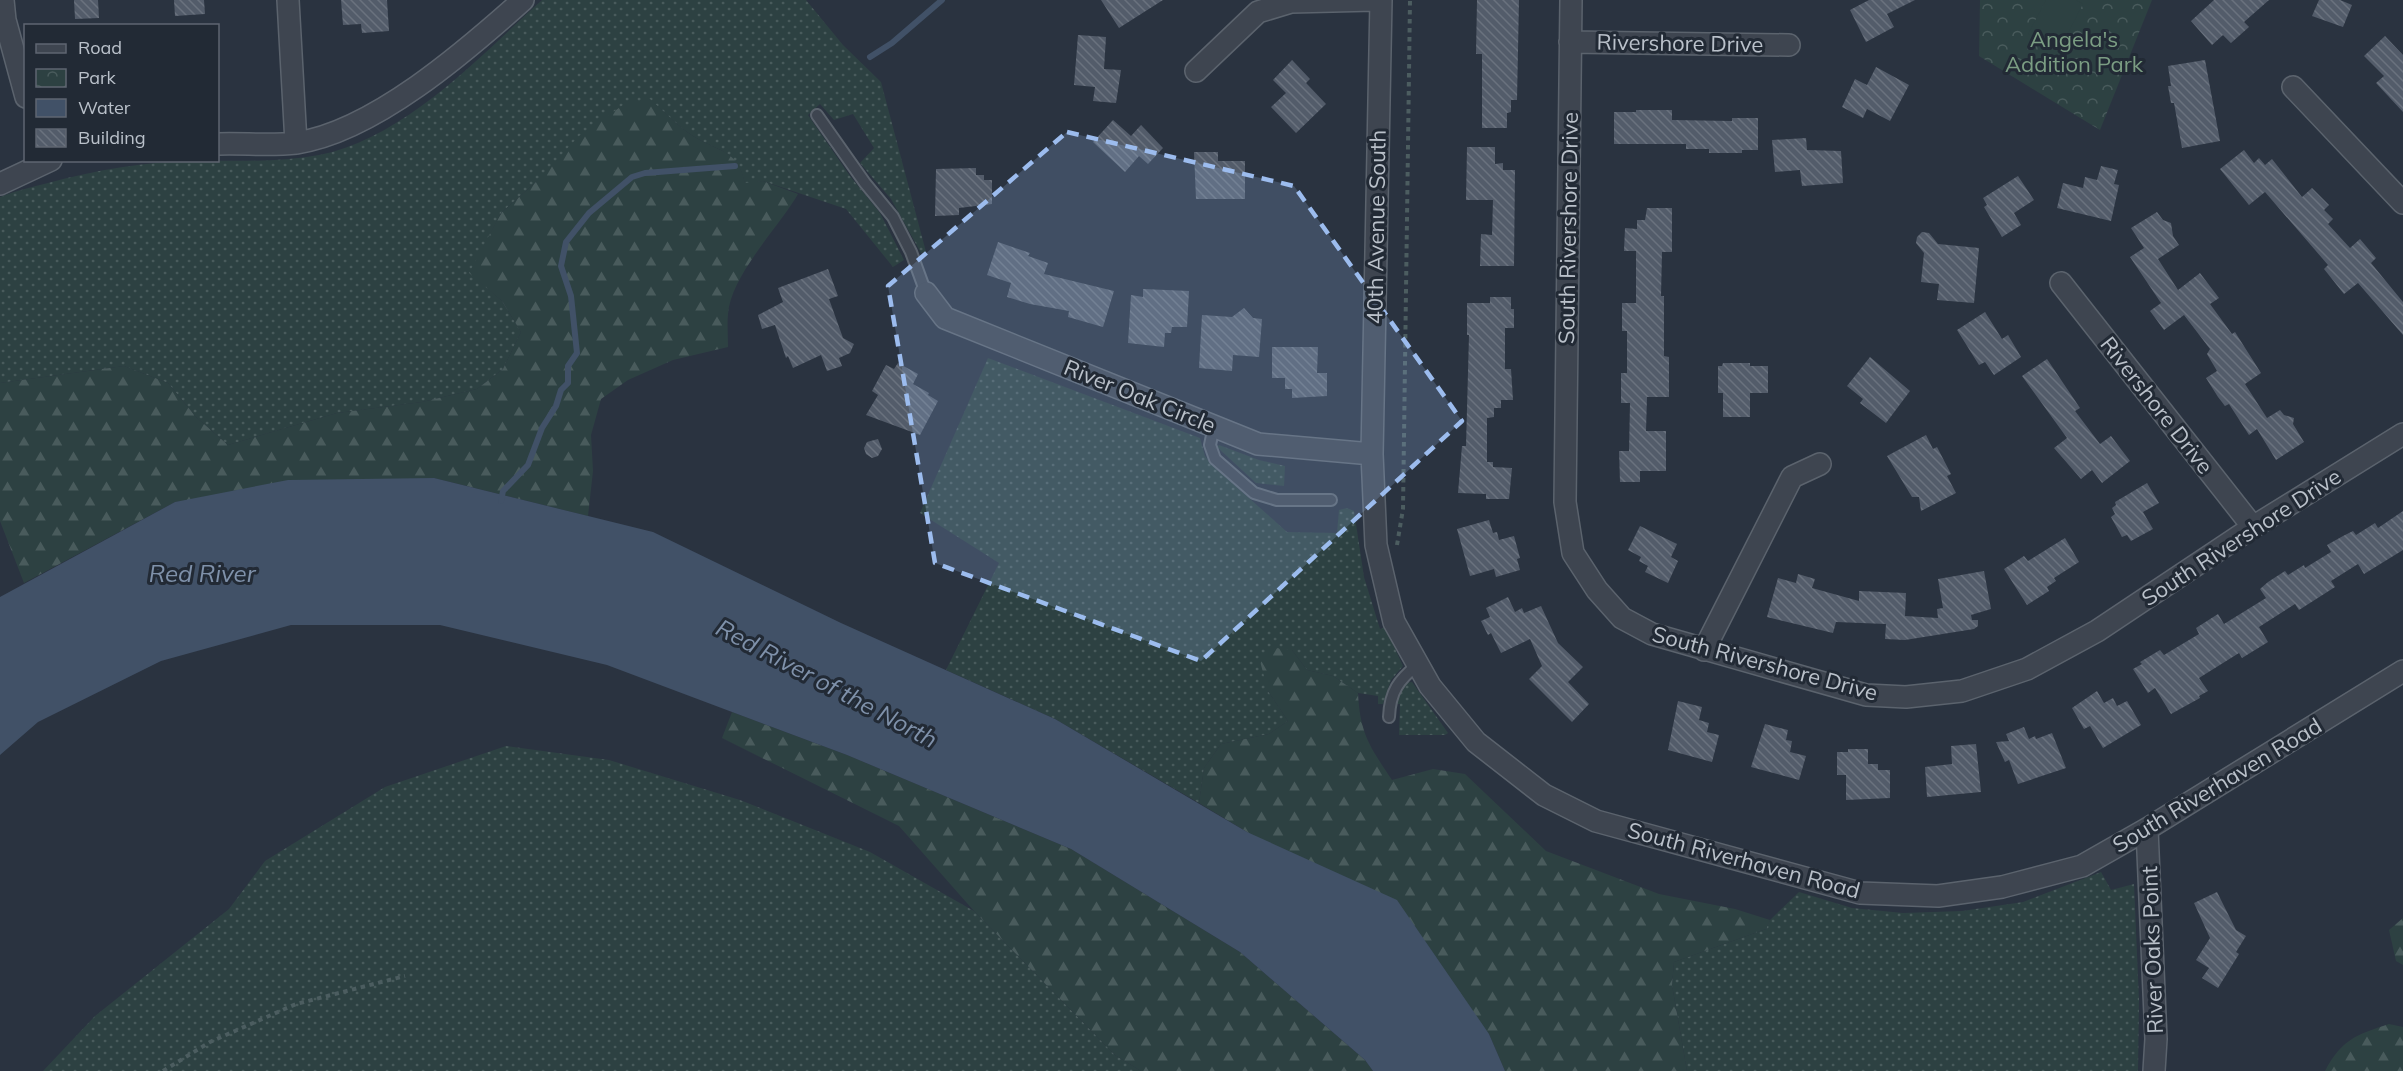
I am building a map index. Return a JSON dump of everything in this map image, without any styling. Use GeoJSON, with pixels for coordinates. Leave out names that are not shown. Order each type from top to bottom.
{"type":"FeatureCollection","features":[{"type":"Feature","properties":{"kind":"street"},"geometry":{"type":"LineString","coordinates":[[3,0],[5,20],[24,91]]}},
{"type":"Feature","properties":{"kind":"street"},"geometry":{"type":"LineString","coordinates":[[288,0],[296,143]]}},
{"type":"Feature","properties":{"kind":"street"},"geometry":{"type":"LineString","coordinates":[[219,144],[296,143],[346,127],[406,94],[482,37],[523,0]]}},
{"type":"Feature","properties":{"kind":"street"},"geometry":{"type":"LineString","coordinates":[[1196,71],[1258,12],[1291,2],[1374,0]]}},
{"type":"Feature","properties":{"kind":"street","name":"40th Avenue South"},"geometry":{"type":"LineString","coordinates":[[1372,454],[1381,0]]}},
{"type":"Feature","properties":{"kind":"street","name":"South Rivershore Drive"},"geometry":{"type":"LineString","coordinates":[[1571,0],[1565,502],[1573,553],[1597,590],[1622,618],[1652,634],[1866,695],[1906,697],[1962,691],[2027,669],[2097,631],[2253,527],[2403,434]]}},
{"type":"Feature","properties":{"kind":"street","name":"Rivershore Drive"},"geometry":{"type":"LineString","coordinates":[[1570,42],[1789,45]]}},
{"type":"Feature","properties":{"kind":"street"},"geometry":{"type":"LineString","coordinates":[[2294,87],[2403,203]]}},
{"type":"Feature","properties":{"kind":"street"},"geometry":{"type":"LineString","coordinates":[[0,184],[47,162]]}},
{"type":"Feature","properties":{"kind":"street","name":"Rivershore Drive"},"geometry":{"type":"LineString","coordinates":[[2061,283],[2253,527]]}},
{"type":"Feature","properties":{"kind":"street","name":"River Oak Circle"},"geometry":{"type":"LineString","coordinates":[[926,293],[945,318],[1258,444],[1372,454]]}},
{"type":"Feature","properties":{"kind":"street","name":"South Riverhaven Road"},"geometry":{"type":"LineString","coordinates":[[1372,454],[1376,545],[1394,622],[1430,686],[1476,742],[1544,795],[1596,821],[1860,893],[1938,896],[2002,888],[2082,866],[2147,829],[2403,671]]}},
{"type":"Feature","properties":{"kind":"street"},"geometry":{"type":"LineString","coordinates":[[1704,650],[1792,477],[1820,464]]}},
{"type":"Feature","properties":{"kind":"street","name":"River Oaks Point"},"geometry":{"type":"LineString","coordinates":[[2147,829],[2156,1039],[2154,1071]]}},
{"type":"Feature","properties":{"kind":"lane"},"geometry":{"type":"LineString","coordinates":[[817,115],[865,183],[893,217],[911,252],[926,293]]}},
{"type":"Feature","properties":{"kind":"lane"},"geometry":{"type":"LineString","coordinates":[[1214,426],[1210,445],[1215,459],[1254,493],[1277,500],[1331,500]]}},
{"type":"Feature","properties":{"kind":"lane"},"geometry":{"type":"LineString","coordinates":[[1389,717],[1389,703],[1396,684],[1418,664]]}},
{"type":"Feature","properties":{"kind":"path"},"geometry":{"type":"LineString","coordinates":[[1396,554],[1403,509],[1410,0]]}},
{"type":"Feature","properties":{"kind":"path"},"geometry":{"type":"LineString","coordinates":[[164,1071],[210,1042],[296,1004],[405,976]]}},
{"type":"Feature","properties":{"kind":"highlighted area"},"geometry":{"type":"Polygon","coordinates":[[[1067,132],[1294,186],[1462,421],[1201,661],[935,563],[888,286],[1067,132]]]}},
{"type":"Feature","properties":{"kind":"green space"},"geometry":{"type":"Polygon","coordinates":[[[542,0],[806,0],[843,45],[881,82],[926,252],[921,253],[891,199],[860,163],[874,148],[853,114],[834,120],[820,104],[808,115],[850,176],[880,213],[904,260],[893,267],[846,209],[763,181],[745,184],[742,173],[732,158],[687,132],[650,100],[536,182],[501,213],[470,273],[502,301],[521,332],[503,369],[477,389],[422,402],[337,413],[228,445],[196,417],[168,383],[124,366],[0,383],[0,197],[66,178],[155,163],[256,161],[319,155],[351,146],[381,131],[411,113],[467,69],[542,0]]]}},
{"type":"Feature","properties":{"kind":"green space","name":"Angela's Addition Park"},"geometry":{"type":"Polygon","coordinates":[[[1980,0],[2152,0],[2100,130],[1979,56],[1980,0]]]}},
{"type":"Feature","properties":{"kind":"green space"},"geometry":{"type":"Polygon","coordinates":[[[2046,0],[2076,0],[2083,4],[2059,50],[2028,34],[2046,0]]]}},
{"type":"Feature","properties":{"kind":"green space"},"geometry":{"type":"Polygon","coordinates":[[[650,99],[687,132],[732,157],[742,172],[745,183],[763,181],[798,194],[738,283],[728,314],[728,347],[673,360],[628,380],[601,399],[591,435],[593,471],[588,516],[434,478],[175,502],[24,583],[0,521],[0,383],[124,366],[168,383],[196,417],[228,445],[337,413],[422,402],[477,389],[503,369],[521,332],[502,301],[469,273],[501,213],[536,182],[579,136],[626,103],[650,99]]]}},
{"type":"Feature","properties":{"kind":"green space"},"geometry":{"type":"Polygon","coordinates":[[[988,358],[1200,438],[1205,456],[1212,465],[1287,532],[1337,533],[1339,510],[1347,508],[1354,511],[1364,577],[1380,629],[1385,627],[1403,666],[1391,680],[1383,704],[1378,704],[1378,696],[1358,693],[1333,676],[1307,670],[1292,650],[1268,691],[1288,721],[1269,734],[1221,744],[1204,768],[1199,803],[1055,719],[946,670],[999,563],[920,513],[988,358]]]}},
{"type":"Feature","properties":{"kind":"green space"},"geometry":{"type":"Polygon","coordinates":[[[1219,445],[1259,460],[1285,466],[1284,486],[1256,483],[1217,447],[1219,445]]]}},
{"type":"Feature","properties":{"kind":"green space"},"geometry":{"type":"Polygon","coordinates":[[[1276,648],[1292,650],[1307,670],[1333,676],[1358,693],[1364,730],[1392,780],[1433,769],[1465,774],[1546,851],[1659,894],[1735,909],[1770,920],[1766,929],[1674,962],[1672,985],[1687,1071],[1505,1071],[1489,1034],[1247,832],[1199,803],[1204,768],[1221,744],[1269,734],[1288,721],[1268,691],[1260,661],[1276,648]]]}},
{"type":"Feature","properties":{"kind":"green space"},"geometry":{"type":"Polygon","coordinates":[[[1412,682],[1448,733],[1445,735],[1399,735],[1400,704],[1396,704],[1397,695],[1405,683],[1412,682]]]}},
{"type":"Feature","properties":{"kind":"green space"},"geometry":{"type":"Polygon","coordinates":[[[732,712],[847,755],[1071,849],[1240,952],[1365,1060],[1373,1071],[1141,1071],[1115,1055],[974,911],[899,826],[722,738],[732,712]]]}},
{"type":"Feature","properties":{"kind":"green space"},"geometry":{"type":"Polygon","coordinates":[[[506,746],[609,760],[740,800],[870,852],[974,911],[1115,1055],[1141,1071],[43,1071],[95,1016],[229,909],[265,861],[385,787],[506,746]]]}},
{"type":"Feature","properties":{"kind":"green space"},"geometry":{"type":"Polygon","coordinates":[[[2101,872],[2111,890],[2134,884],[2139,1000],[2138,1071],[1687,1071],[1672,985],[1674,962],[1766,929],[1770,920],[1799,892],[1852,908],[1903,913],[1962,911],[2023,902],[2101,872]]]}},
{"type":"Feature","properties":{"kind":"green space"},"geometry":{"type":"Polygon","coordinates":[[[2403,918],[2403,965],[2396,961],[2389,930],[2403,918]]]}},
{"type":"Feature","properties":{"kind":"green space"},"geometry":{"type":"Polygon","coordinates":[[[2389,1024],[2403,1027],[2403,1071],[2325,1071],[2344,1045],[2367,1031],[2389,1024]]]}},
{"type":"Feature","properties":{"kind":"water","name":"Red River"},"geometry":{"type":"Polygon","coordinates":[[[434,478],[653,532],[841,623],[1055,719],[1247,832],[1397,900],[1489,1034],[1505,1071],[1373,1071],[1365,1060],[1240,952],[1071,849],[847,755],[607,665],[440,625],[291,625],[161,661],[38,722],[0,755],[0,597],[175,502],[288,480],[434,478]]]}},
{"type":"Feature","properties":{"kind":"building"},"geometry":{"type":"Polygon","coordinates":[[[74,0],[98,0],[99,18],[75,19],[74,0]]]}},
{"type":"Feature","properties":{"kind":"building"},"geometry":{"type":"Polygon","coordinates":[[[174,0],[204,0],[205,14],[175,16],[174,0]]]}},
{"type":"Feature","properties":{"kind":"building"},"geometry":{"type":"Polygon","coordinates":[[[341,0],[387,0],[389,31],[362,33],[361,24],[343,25],[341,0]]]}},
{"type":"Feature","properties":{"kind":"building"},"geometry":{"type":"Polygon","coordinates":[[[1101,0],[1163,0],[1119,28],[1101,0]]]}},
{"type":"Feature","properties":{"kind":"building"},"geometry":{"type":"Polygon","coordinates":[[[1477,0],[1519,0],[1517,100],[1511,100],[1511,112],[1507,113],[1507,128],[1482,128],[1482,54],[1476,54],[1477,0]]]}},
{"type":"Feature","properties":{"kind":"building"},"geometry":{"type":"Polygon","coordinates":[[[1869,0],[1915,0],[1887,14],[1894,27],[1866,42],[1850,10],[1869,0]]]}},
{"type":"Feature","properties":{"kind":"building"},"geometry":{"type":"Polygon","coordinates":[[[2214,0],[2269,0],[2244,22],[2249,27],[2231,43],[2223,35],[2212,45],[2191,21],[2214,0]]]}},
{"type":"Feature","properties":{"kind":"building"},"geometry":{"type":"Polygon","coordinates":[[[2319,0],[2340,0],[2352,5],[2343,27],[2312,16],[2319,0]]]}},
{"type":"Feature","properties":{"kind":"building"},"geometry":{"type":"Polygon","coordinates":[[[1078,35],[1106,37],[1104,69],[1121,70],[1116,103],[1093,101],[1095,87],[1074,85],[1078,35]]]}},
{"type":"Feature","properties":{"kind":"building"},"geometry":{"type":"Polygon","coordinates":[[[2385,36],[2403,55],[2403,112],[2376,83],[2384,76],[2364,56],[2385,36]]]}},
{"type":"Feature","properties":{"kind":"building"},"geometry":{"type":"Polygon","coordinates":[[[1292,60],[1310,79],[1306,83],[1326,104],[1296,133],[1271,107],[1286,93],[1273,80],[1292,60]]]}},
{"type":"Feature","properties":{"kind":"building"},"geometry":{"type":"Polygon","coordinates":[[[2205,60],[2220,141],[2182,148],[2174,103],[2171,103],[2168,86],[2171,86],[2168,66],[2205,60]]]}},
{"type":"Feature","properties":{"kind":"building"},"geometry":{"type":"Polygon","coordinates":[[[1876,67],[1909,85],[1890,121],[1867,109],[1863,118],[1842,107],[1855,79],[1867,85],[1876,67]]]}},
{"type":"Feature","properties":{"kind":"building"},"geometry":{"type":"Polygon","coordinates":[[[1636,110],[1672,110],[1672,120],[1732,121],[1732,118],[1758,118],[1758,150],[1742,150],[1742,153],[1709,153],[1709,149],[1686,149],[1686,144],[1614,144],[1614,112],[1636,112],[1636,110]]]}},
{"type":"Feature","properties":{"kind":"building"},"geometry":{"type":"Polygon","coordinates":[[[1113,120],[1131,136],[1141,125],[1163,148],[1148,164],[1139,156],[1125,172],[1093,142],[1113,120]]]}},
{"type":"Feature","properties":{"kind":"building"},"geometry":{"type":"Polygon","coordinates":[[[1806,138],[1807,150],[1841,151],[1843,183],[1802,186],[1800,170],[1775,172],[1772,140],[1806,138]]]}},
{"type":"Feature","properties":{"kind":"building"},"geometry":{"type":"Polygon","coordinates":[[[1467,147],[1495,147],[1495,164],[1503,163],[1503,170],[1515,170],[1514,266],[1480,266],[1481,234],[1492,235],[1493,200],[1466,200],[1467,147]]]}},
{"type":"Feature","properties":{"kind":"building"},"geometry":{"type":"Polygon","coordinates":[[[2244,150],[2254,163],[2259,158],[2265,165],[2272,159],[2302,197],[2312,188],[2329,205],[2324,210],[2333,219],[2328,224],[2350,248],[2360,239],[2376,258],[2371,263],[2403,302],[2403,335],[2358,283],[2344,294],[2324,269],[2328,265],[2265,192],[2249,205],[2220,169],[2244,150]]]}},
{"type":"Feature","properties":{"kind":"building"},"geometry":{"type":"Polygon","coordinates":[[[1194,152],[1218,152],[1218,161],[1245,161],[1245,199],[1196,199],[1194,152]]]}},
{"type":"Feature","properties":{"kind":"building"},"geometry":{"type":"Polygon","coordinates":[[[2101,166],[2118,170],[2114,184],[2119,185],[2111,221],[2057,208],[2063,183],[2083,188],[2085,177],[2097,180],[2101,166]]]}},
{"type":"Feature","properties":{"kind":"building"},"geometry":{"type":"Polygon","coordinates":[[[976,168],[976,175],[984,175],[984,180],[992,180],[992,204],[959,208],[959,215],[935,216],[936,169],[976,168]]]}},
{"type":"Feature","properties":{"kind":"building"},"geometry":{"type":"Polygon","coordinates":[[[2018,176],[2034,200],[2014,213],[2021,225],[2002,237],[1984,207],[1987,205],[1983,198],[2018,176]]]}},
{"type":"Feature","properties":{"kind":"building"},"geometry":{"type":"Polygon","coordinates":[[[1647,208],[1672,208],[1672,252],[1662,252],[1661,296],[1664,296],[1664,356],[1669,357],[1669,397],[1647,397],[1646,431],[1666,431],[1666,471],[1640,471],[1640,482],[1620,482],[1619,451],[1629,451],[1630,403],[1621,403],[1621,373],[1627,373],[1627,331],[1622,331],[1622,303],[1636,303],[1636,251],[1624,251],[1625,228],[1637,229],[1637,220],[1645,220],[1647,208]]]}},
{"type":"Feature","properties":{"kind":"building"},"geometry":{"type":"Polygon","coordinates":[[[2157,212],[2163,220],[2171,223],[2173,236],[2179,245],[2158,259],[2178,290],[2200,273],[2219,298],[2210,304],[2232,334],[2235,332],[2261,373],[2245,384],[2267,418],[2280,410],[2284,415],[2294,418],[2293,424],[2304,442],[2276,460],[2257,429],[2249,435],[2229,404],[2225,406],[2218,397],[2206,378],[2217,371],[2207,354],[2210,349],[2184,315],[2164,330],[2150,311],[2161,303],[2130,257],[2144,248],[2131,228],[2157,212]]]}},
{"type":"Feature","properties":{"kind":"building"},"geometry":{"type":"Polygon","coordinates":[[[1922,232],[1929,233],[1938,244],[1979,248],[1974,303],[1937,300],[1939,284],[1921,282],[1924,253],[1916,243],[1917,237],[1922,232]]]}},
{"type":"Feature","properties":{"kind":"building"},"geometry":{"type":"Polygon","coordinates":[[[998,242],[1030,253],[1028,256],[1048,263],[1044,274],[1114,291],[1103,327],[1068,317],[1069,311],[1007,297],[1011,283],[987,275],[998,242]]]}},
{"type":"Feature","properties":{"kind":"building"},"geometry":{"type":"Polygon","coordinates":[[[828,269],[838,296],[829,299],[843,338],[854,344],[850,353],[839,358],[842,366],[827,371],[821,355],[793,368],[788,356],[786,358],[775,325],[762,329],[758,315],[783,302],[778,288],[828,269]]]}},
{"type":"Feature","properties":{"kind":"building"},"geometry":{"type":"Polygon","coordinates":[[[1143,289],[1189,291],[1187,327],[1172,327],[1171,333],[1165,333],[1164,347],[1128,343],[1131,295],[1143,297],[1143,289]]]}},
{"type":"Feature","properties":{"kind":"building"},"geometry":{"type":"Polygon","coordinates":[[[1490,297],[1511,297],[1511,309],[1514,309],[1514,328],[1505,328],[1505,369],[1511,369],[1513,400],[1501,400],[1501,408],[1494,408],[1494,417],[1487,418],[1487,462],[1493,462],[1493,467],[1512,468],[1509,499],[1486,499],[1486,494],[1458,493],[1462,446],[1466,446],[1469,335],[1467,335],[1467,303],[1490,303],[1490,297]]]}},
{"type":"Feature","properties":{"kind":"building"},"geometry":{"type":"Polygon","coordinates":[[[1244,308],[1253,318],[1262,319],[1259,357],[1233,355],[1232,371],[1199,368],[1202,315],[1232,317],[1244,308]]]}},
{"type":"Feature","properties":{"kind":"building"},"geometry":{"type":"Polygon","coordinates":[[[1985,312],[2002,339],[2008,335],[2021,357],[1994,375],[1985,362],[1979,365],[1957,330],[1985,312]]]}},
{"type":"Feature","properties":{"kind":"building"},"geometry":{"type":"Polygon","coordinates":[[[1272,347],[1318,347],[1317,373],[1327,373],[1327,396],[1292,398],[1292,389],[1285,389],[1285,378],[1272,378],[1272,347]]]}},
{"type":"Feature","properties":{"kind":"building"},"geometry":{"type":"Polygon","coordinates":[[[1870,357],[1910,391],[1886,423],[1860,403],[1863,399],[1847,386],[1870,357]]]}},
{"type":"Feature","properties":{"kind":"building"},"geometry":{"type":"Polygon","coordinates":[[[2047,359],[2080,408],[2075,411],[2100,444],[2111,436],[2130,461],[2102,483],[2092,470],[2081,479],[2054,448],[2067,438],[2022,376],[2047,359]]]}},
{"type":"Feature","properties":{"kind":"building"},"geometry":{"type":"Polygon","coordinates":[[[898,363],[918,374],[913,384],[938,401],[920,435],[866,415],[878,395],[872,391],[886,365],[894,369],[898,363]]]}},
{"type":"Feature","properties":{"kind":"building"},"geometry":{"type":"Polygon","coordinates":[[[1723,363],[1768,366],[1768,393],[1750,393],[1750,417],[1723,417],[1723,393],[1718,393],[1718,366],[1722,366],[1723,363]]]}},
{"type":"Feature","properties":{"kind":"building"},"geometry":{"type":"Polygon","coordinates":[[[1926,435],[1933,449],[1937,447],[1951,474],[1947,476],[1956,493],[1921,511],[1919,497],[1912,497],[1887,456],[1926,435]]]}},
{"type":"Feature","properties":{"kind":"building"},"geometry":{"type":"Polygon","coordinates":[[[878,439],[882,449],[878,456],[872,458],[866,454],[864,448],[867,442],[878,439]]]}},
{"type":"Feature","properties":{"kind":"building"},"geometry":{"type":"Polygon","coordinates":[[[2147,483],[2159,503],[2143,512],[2153,529],[2131,541],[2127,535],[2122,537],[2111,517],[2115,514],[2112,508],[2116,505],[2115,502],[2147,483]]]}},
{"type":"Feature","properties":{"kind":"building"},"geometry":{"type":"Polygon","coordinates":[[[2403,511],[2403,550],[2364,574],[2358,564],[2331,581],[2335,587],[2299,610],[2295,604],[2259,627],[2268,642],[2242,658],[2239,653],[2199,678],[2208,691],[2199,696],[2200,698],[2171,714],[2155,688],[2148,693],[2133,669],[2142,664],[2140,662],[2160,650],[2164,655],[2199,634],[2196,628],[2218,614],[2224,624],[2266,598],[2260,589],[2285,571],[2288,575],[2304,565],[2305,568],[2331,552],[2327,545],[2353,531],[2356,535],[2375,523],[2378,528],[2403,511]]]}},
{"type":"Feature","properties":{"kind":"building"},"geometry":{"type":"Polygon","coordinates":[[[1489,520],[1493,533],[1497,532],[1499,540],[1514,536],[1520,558],[1517,559],[1520,570],[1496,577],[1494,569],[1470,576],[1457,529],[1489,520]]]}},
{"type":"Feature","properties":{"kind":"building"},"geometry":{"type":"Polygon","coordinates":[[[1640,526],[1677,544],[1671,557],[1678,561],[1668,583],[1645,572],[1648,566],[1639,561],[1641,557],[1628,550],[1640,526]]]}},
{"type":"Feature","properties":{"kind":"building"},"geometry":{"type":"Polygon","coordinates":[[[2065,538],[2079,562],[2054,578],[2056,581],[2047,587],[2049,591],[2027,605],[2004,569],[2024,556],[2028,561],[2065,538]]]}},
{"type":"Feature","properties":{"kind":"building"},"geometry":{"type":"Polygon","coordinates":[[[1984,571],[1991,609],[1971,615],[1972,620],[1978,620],[1978,626],[1974,629],[1905,640],[1885,639],[1886,624],[1836,622],[1833,633],[1767,617],[1778,578],[1796,583],[1798,574],[1815,579],[1812,588],[1859,601],[1859,591],[1906,593],[1905,616],[1938,618],[1937,609],[1943,608],[1938,579],[1984,571]]]}},
{"type":"Feature","properties":{"kind":"building"},"geometry":{"type":"Polygon","coordinates":[[[1508,597],[1515,612],[1522,608],[1524,613],[1541,606],[1558,643],[1583,667],[1568,682],[1589,704],[1572,722],[1529,679],[1542,666],[1530,639],[1501,653],[1491,633],[1488,635],[1481,621],[1490,617],[1486,608],[1508,597]]]}},
{"type":"Feature","properties":{"kind":"building"},"geometry":{"type":"Polygon","coordinates":[[[2097,691],[2104,703],[2113,698],[2117,706],[2127,701],[2141,725],[2103,748],[2090,726],[2084,729],[2072,708],[2097,691]]]}},
{"type":"Feature","properties":{"kind":"building"},"geometry":{"type":"Polygon","coordinates":[[[1678,701],[1702,707],[1699,720],[1709,723],[1707,732],[1719,735],[1712,762],[1668,750],[1678,701]]]}},
{"type":"Feature","properties":{"kind":"building"},"geometry":{"type":"Polygon","coordinates":[[[1765,724],[1788,730],[1786,740],[1792,741],[1790,752],[1806,756],[1799,780],[1751,767],[1765,724]]]}},
{"type":"Feature","properties":{"kind":"building"},"geometry":{"type":"Polygon","coordinates":[[[2024,727],[2029,739],[2052,733],[2066,768],[2018,784],[2009,760],[2005,762],[1996,742],[2009,741],[2006,734],[2024,727]]]}},
{"type":"Feature","properties":{"kind":"building"},"geometry":{"type":"Polygon","coordinates":[[[1976,744],[1981,792],[1927,797],[1925,767],[1952,764],[1951,746],[1976,744]]]}},
{"type":"Feature","properties":{"kind":"building"},"geometry":{"type":"Polygon","coordinates":[[[1848,749],[1868,749],[1868,764],[1878,764],[1878,770],[1890,770],[1890,798],[1846,800],[1846,775],[1837,775],[1837,752],[1848,752],[1848,749]]]}},
{"type":"Feature","properties":{"kind":"building"},"geometry":{"type":"Polygon","coordinates":[[[2217,892],[2236,930],[2246,936],[2236,952],[2239,954],[2218,988],[2202,978],[2209,968],[2196,960],[2210,938],[2194,903],[2217,892]]]}},
{"type":"Feature","properties":{"kind":"waterway"},"geometry":{"type":"LineString","coordinates":[[870,57],[892,43],[942,0]]}},
{"type":"Feature","properties":{"kind":"waterway"},"geometry":{"type":"LineString","coordinates":[[501,501],[503,491],[528,465],[542,428],[556,406],[561,390],[568,383],[568,366],[577,353],[571,296],[561,266],[566,242],[589,213],[632,177],[645,173],[735,166]]}},
{"type":"Feature","properties":{"kind":"water label","name":"Red River of the North"},"geometry":{"type":"Point","coordinates":[827,683]}}]}
